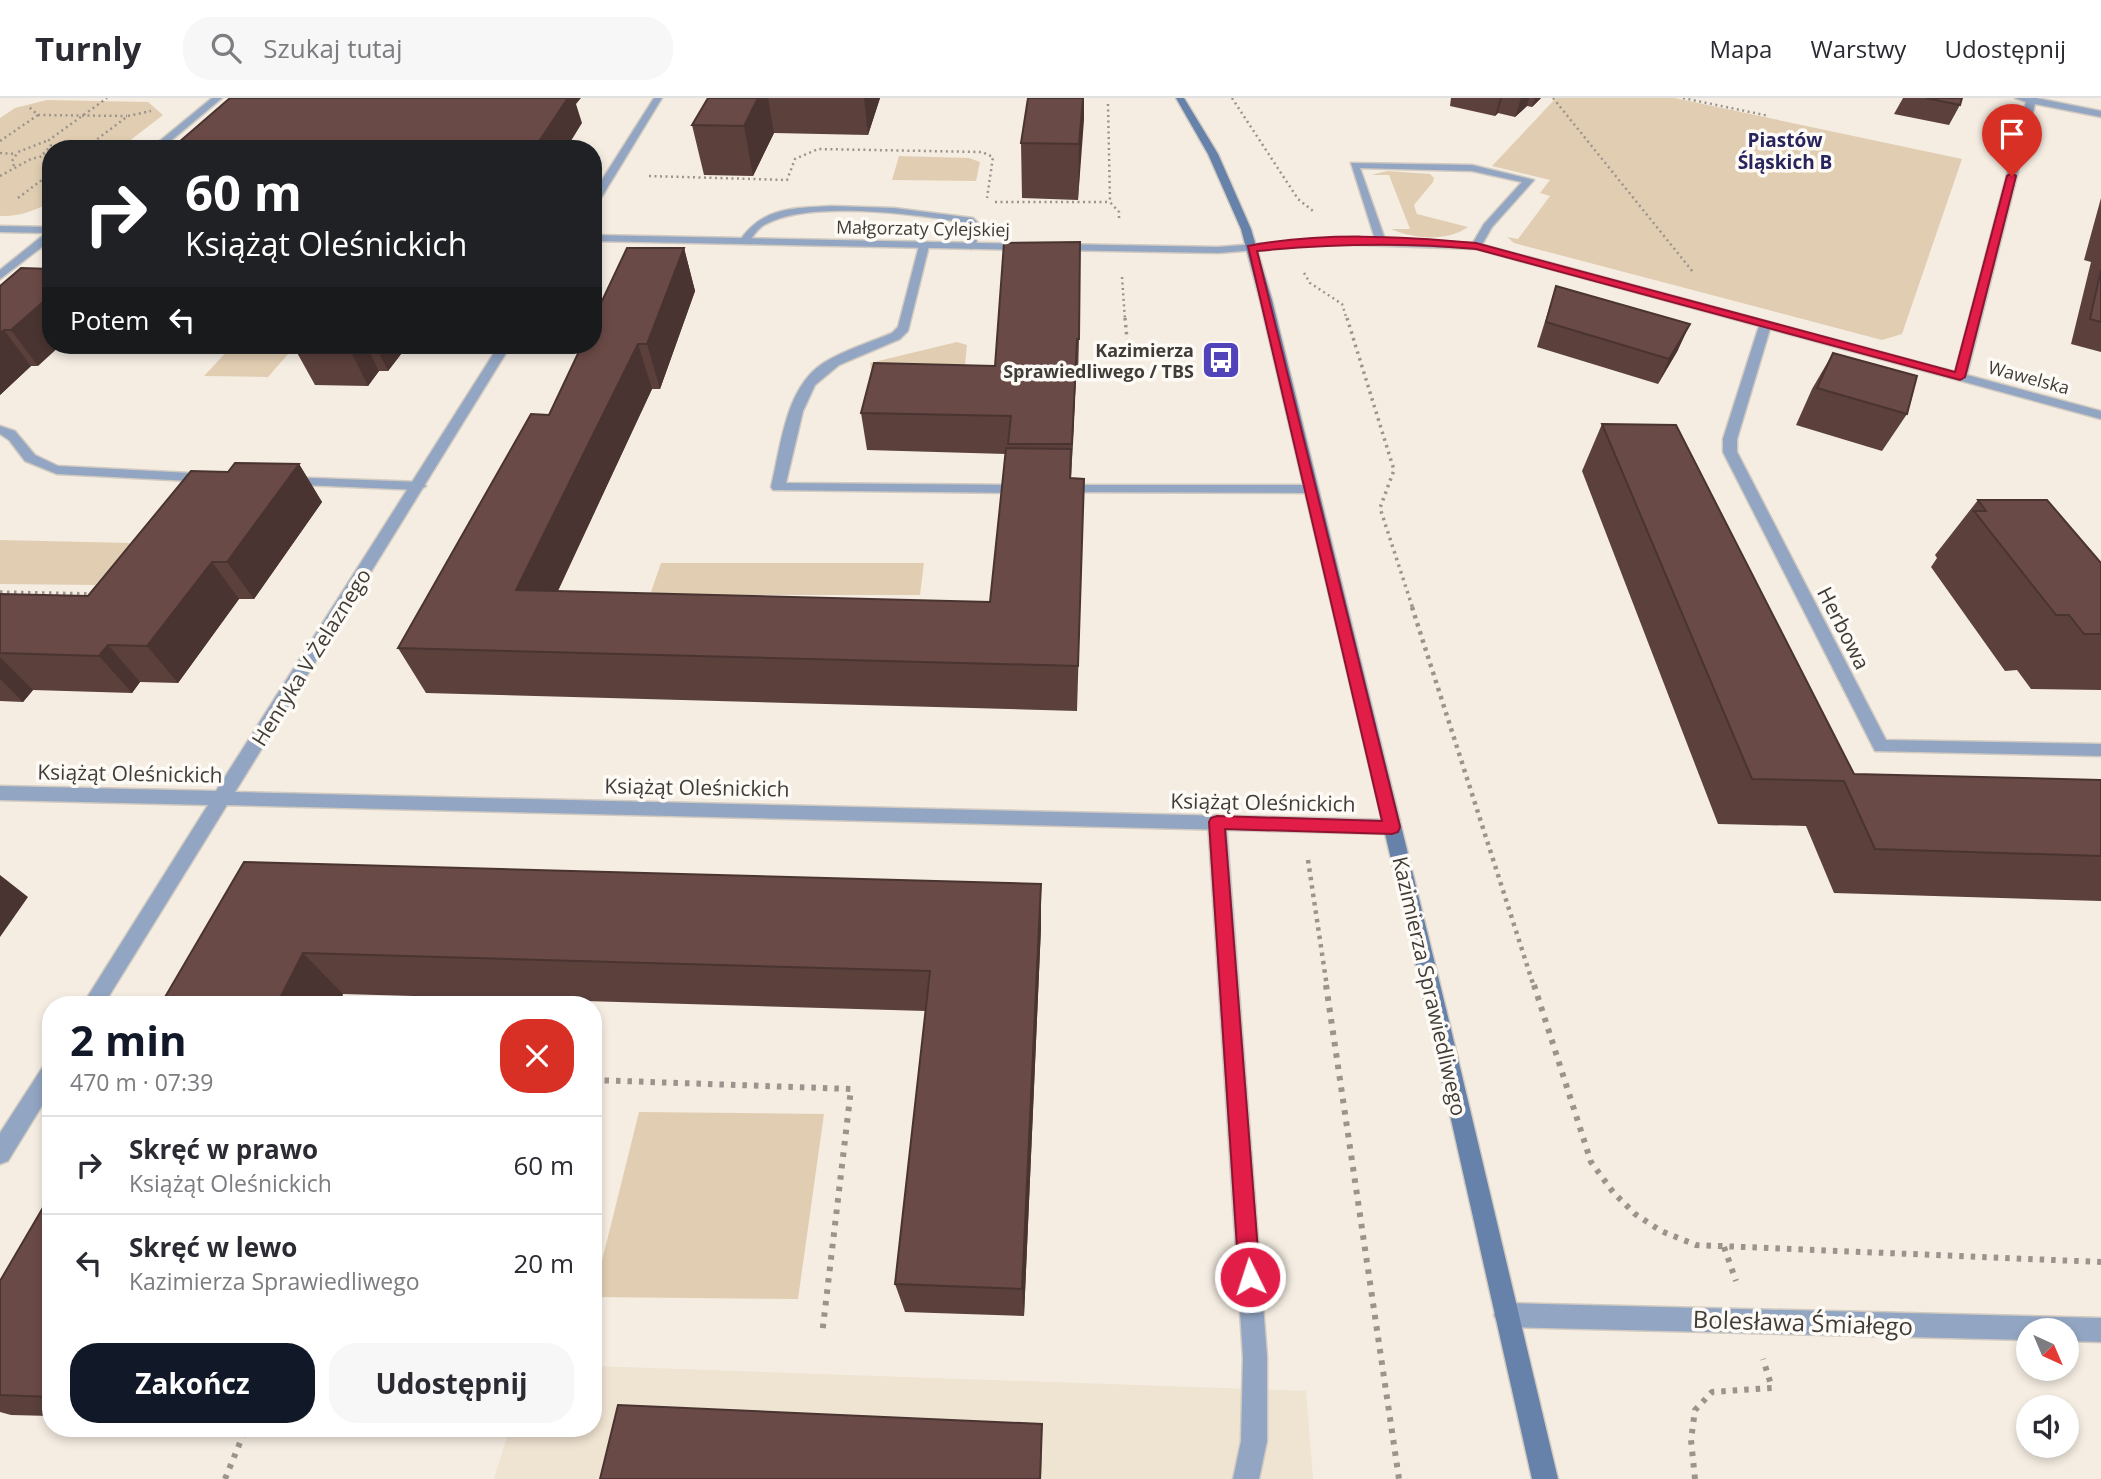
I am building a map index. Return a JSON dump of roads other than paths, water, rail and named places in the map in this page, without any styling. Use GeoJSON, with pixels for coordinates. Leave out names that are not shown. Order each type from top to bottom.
{"type":"FeatureCollection","features":[{"type":"Feature","properties":{"kind":"street"},"geometry":{"type":"LineString","coordinates":[[166,140],[218,98]]}},
{"type":"Feature","properties":{"kind":"street"},"geometry":{"type":"LineString","coordinates":[[602,189],[659,98]]}},
{"type":"Feature","properties":{"kind":"street","name":"Kazimierza Sprawiedliwego"},"geometry":{"type":"LineString","coordinates":[[1180,98],[1213,154],[1246,229],[1392,827],[1545,1479]]}},
{"type":"Feature","properties":{"kind":"street"},"geometry":{"type":"LineString","coordinates":[[2019,98],[2101,114]]}},
{"type":"Feature","properties":{"kind":"street"},"geometry":{"type":"LineString","coordinates":[[1960,377],[2032,99]]}},
{"type":"Feature","properties":{"kind":"street"},"geometry":{"type":"LineString","coordinates":[[1381,242],[1354,165],[1472,168],[1529,180],[1488,226],[1476,246]]}},
{"type":"Feature","properties":{"kind":"street"},"geometry":{"type":"LineString","coordinates":[[744,242],[762,221],[781,214],[804,210],[865,210],[969,220],[974,224],[971,246]]}},
{"type":"Feature","properties":{"kind":"street"},"geometry":{"type":"LineString","coordinates":[[0,229],[42,231]]}},
{"type":"Feature","properties":{"kind":"street","name":"Małgorzaty Cylejskiej"},"geometry":{"type":"LineString","coordinates":[[602,238],[1181,250],[1251,248]]}},
{"type":"Feature","properties":{"kind":"street"},"geometry":{"type":"LineString","coordinates":[[0,276],[42,240]]}},
{"type":"Feature","properties":{"kind":"street","name":"Wawelska"},"geometry":{"type":"LineString","coordinates":[[1251,248],[1305,242],[1476,246],[2101,415]]}},
{"type":"Feature","properties":{"kind":"street"},"geometry":{"type":"LineString","coordinates":[[924,246],[904,328],[895,336],[828,367],[816,376],[802,397],[778,487],[1309,489]]}},
{"type":"Feature","properties":{"kind":"street","name":"Herbowa"},"geometry":{"type":"LineString","coordinates":[[1766,324],[1730,439],[1730,452],[1881,747],[2101,750]]}},
{"type":"Feature","properties":{"kind":"street","name":"Henryka V Żelaznego"},"geometry":{"type":"LineString","coordinates":[[98,996],[500,354]]}},
{"type":"Feature","properties":{"kind":"street"},"geometry":{"type":"LineString","coordinates":[[0,430],[16,439],[28,456],[43,466],[57,470],[227,479]]}},
{"type":"Feature","properties":{"kind":"street"},"geometry":{"type":"LineString","coordinates":[[268,480],[419,486]]}},
{"type":"Feature","properties":{"kind":"street","name":"Książąt Oleśnickich"},"geometry":{"type":"LineString","coordinates":[[0,793],[1392,827]]}},
{"type":"Feature","properties":{"kind":"street"},"geometry":{"type":"LineString","coordinates":[[1217,822],[1255,1357],[1254,1441],[1246,1479]]}},
{"type":"Feature","properties":{"kind":"street"},"geometry":{"type":"LineString","coordinates":[[0,1153],[42,1086]]}},
{"type":"Feature","properties":{"kind":"street","name":"Bolesława Śmiałego"},"geometry":{"type":"LineString","coordinates":[[1506,1315],[2101,1330]]}},
{"type":"Feature","properties":{"kind":"place","name":"Kazimierza Sprawiedliwego / TBS"},"geometry":{"type":"Point","coordinates":[1221,360]}},
{"type":"Feature","properties":{"kind":"district","name":"Piastów Śląskich B"},"geometry":{"type":"Point","coordinates":[1785,151]}}]}
